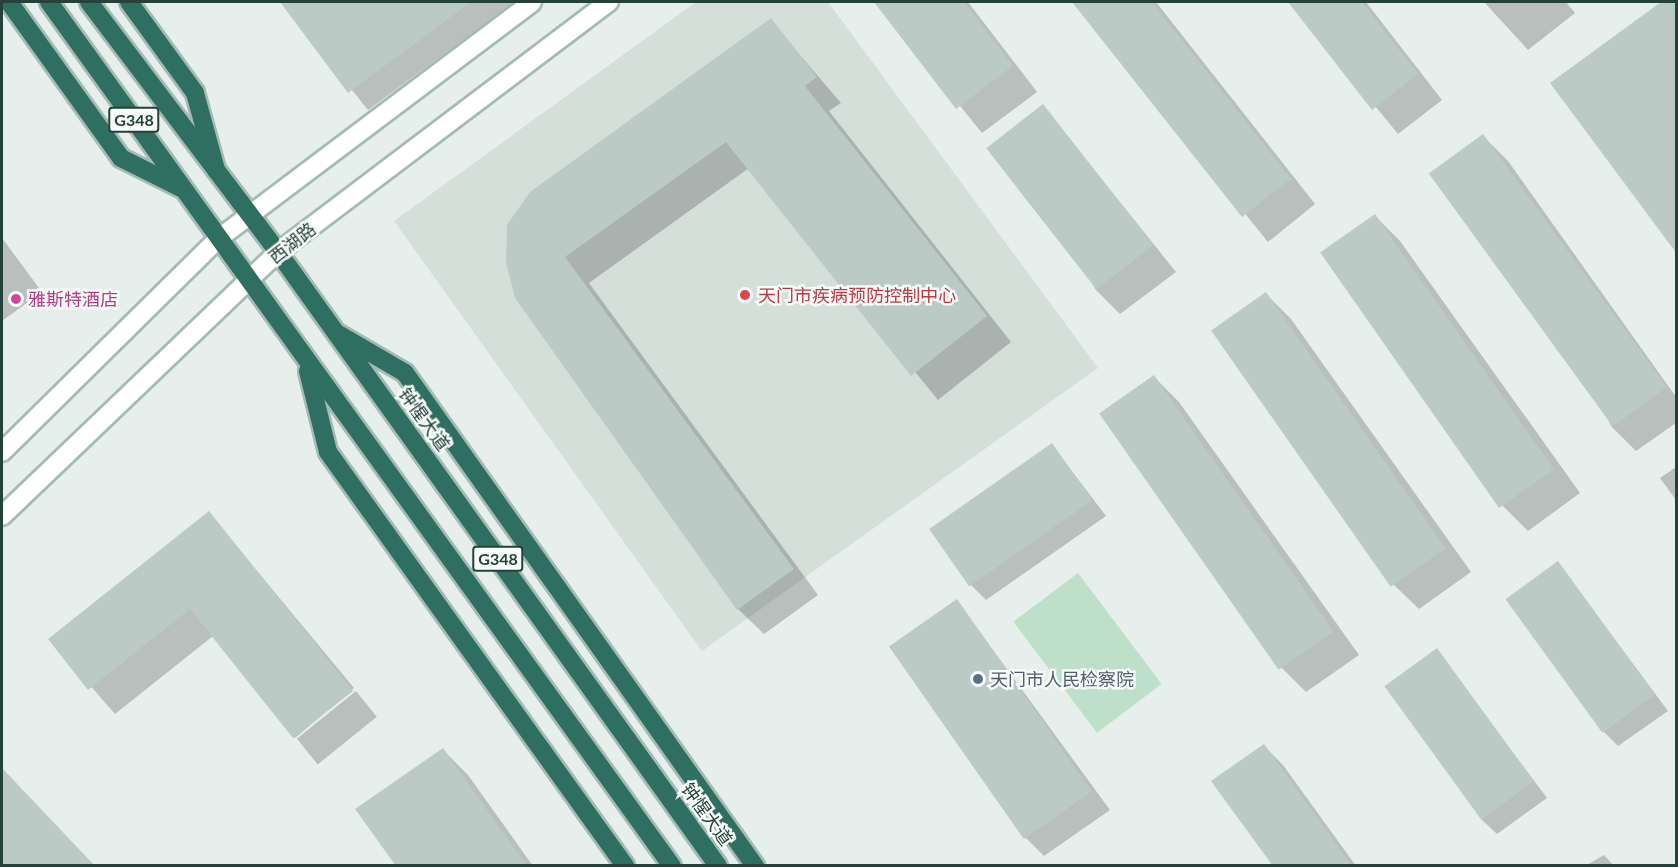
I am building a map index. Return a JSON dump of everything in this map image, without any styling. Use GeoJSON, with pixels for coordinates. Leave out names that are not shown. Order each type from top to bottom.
{"type":"FeatureCollection","features":[{"type":"Feature","properties":{"kind":"highway"},"geometry":{"type":"LineString","coordinates":[[9,2],[121,158],[185,190]]}},
{"type":"Feature","properties":{"kind":"highway","name":"G348"},"geometry":{"type":"LineString","coordinates":[[49,2],[672,866]]}},
{"type":"Feature","properties":{"kind":"highway","name":"钟惺大道"},"geometry":{"type":"LineString","coordinates":[[89,2],[219,180],[278,252],[718,866]]}},
{"type":"Feature","properties":{"kind":"highway"},"geometry":{"type":"LineString","coordinates":[[129,2],[195,93],[219,180]]}},
{"type":"Feature","properties":{"kind":"highway"},"geometry":{"type":"LineString","coordinates":[[335,331],[405,373],[755,866]]}},
{"type":"Feature","properties":{"kind":"highway"},"geometry":{"type":"LineString","coordinates":[[306,360],[328,452],[625,866]]}},
{"type":"Feature","properties":{"kind":"main road"},"geometry":{"type":"LineString","coordinates":[[2,452],[218,239],[532,2]]}},
{"type":"Feature","properties":{"kind":"main road","name":"西湖路"},"geometry":{"type":"LineString","coordinates":[[2,516],[247,279],[278,252],[609,2]]}},
{"type":"Feature","properties":{"kind":"shaded area","name":"天门市疾病预防控制中心"},"geometry":{"type":"Polygon","coordinates":[[[696,2],[828,2],[1098,368],[702,651],[394,221],[696,2]]]}},
{"type":"Feature","properties":{"kind":"green space"},"geometry":{"type":"Polygon","coordinates":[[[1078,573],[1162,684],[1097,733],[1013,622],[1078,573]]]}},
{"type":"Feature","properties":{"kind":"building"},"geometry":{"type":"Polygon","coordinates":[[[280,2],[471,2],[348,93],[280,2]]]}},
{"type":"Feature","properties":{"kind":"building"},"geometry":{"type":"Polygon","coordinates":[[[874,2],[964,2],[1013,66],[956,109],[874,2]]]}},
{"type":"Feature","properties":{"kind":"building"},"geometry":{"type":"Polygon","coordinates":[[[1072,2],[1152,2],[1291,179],[1242,217],[1072,2]]]}},
{"type":"Feature","properties":{"kind":"building"},"geometry":{"type":"Polygon","coordinates":[[[1288,2],[1362,2],[1418,74],[1372,110],[1288,2]]]}},
{"type":"Feature","properties":{"kind":"building"},"geometry":{"type":"Polygon","coordinates":[[[1661,2],[1677,2],[1677,254],[1550,83],[1661,2]]]}},
{"type":"Feature","properties":{"kind":"building"},"geometry":{"type":"Polygon","coordinates":[[[771,18],[817,77],[805,86],[987,316],[911,376],[726,142],[565,257],[794,569],[737,610],[515,298],[506,262],[507,225],[530,192],[771,18]]]}},
{"type":"Feature","properties":{"kind":"building"},"geometry":{"type":"Polygon","coordinates":[[[1043,104],[1153,245],[1096,289],[986,148],[1043,104]]]}},
{"type":"Feature","properties":{"kind":"building"},"geometry":{"type":"Polygon","coordinates":[[[1483,134],[1667,387],[1613,427],[1429,173],[1483,134]]]}},
{"type":"Feature","properties":{"kind":"building"},"geometry":{"type":"Polygon","coordinates":[[[1375,214],[1554,470],[1499,508],[1320,252],[1375,214]]]}},
{"type":"Feature","properties":{"kind":"building"},"geometry":{"type":"Polygon","coordinates":[[[1266,292],[1446,548],[1391,587],[1211,330],[1266,292]]]}},
{"type":"Feature","properties":{"kind":"building"},"geometry":{"type":"Polygon","coordinates":[[[1154,375],[1334,631],[1279,670],[1099,413],[1154,375]]]}},
{"type":"Feature","properties":{"kind":"building"},"geometry":{"type":"Polygon","coordinates":[[[1052,443],[1092,500],[969,586],[929,529],[1052,443]]]}},
{"type":"Feature","properties":{"kind":"building"},"geometry":{"type":"Polygon","coordinates":[[[209,511],[353,691],[293,738],[190,609],[88,690],[48,639],[209,511]]]}},
{"type":"Feature","properties":{"kind":"building"},"geometry":{"type":"Polygon","coordinates":[[[1558,561],[1655,694],[1602,733],[1505,599],[1558,561]]]}},
{"type":"Feature","properties":{"kind":"building"},"geometry":{"type":"Polygon","coordinates":[[[957,599],[1092,792],[1024,839],[889,647],[957,599]]]}},
{"type":"Feature","properties":{"kind":"building"},"geometry":{"type":"Polygon","coordinates":[[[1437,648],[1534,781],[1481,820],[1384,686],[1437,648]]]}},
{"type":"Feature","properties":{"kind":"building"},"geometry":{"type":"Polygon","coordinates":[[[1264,744],[1352,866],[1273,866],[1211,781],[1264,744]]]}},
{"type":"Feature","properties":{"kind":"building"},"geometry":{"type":"Polygon","coordinates":[[[443,748],[527,866],[396,866],[355,809],[443,748]]]}},
{"type":"Feature","properties":{"kind":"building"},"geometry":{"type":"Polygon","coordinates":[[[2,768],[95,866],[2,866],[2,768]]]}},
{"type":"Feature","properties":{"kind":"place","name":"天门市疾病预防控制中心"},"geometry":{"type":"Point","coordinates":[745,295]}},
{"type":"Feature","properties":{"kind":"place","name":"雅斯特酒店"},"geometry":{"type":"Point","coordinates":[16,299]}},
{"type":"Feature","properties":{"kind":"place","name":"天门市人民检察院"},"geometry":{"type":"Point","coordinates":[978,679]}}]}
